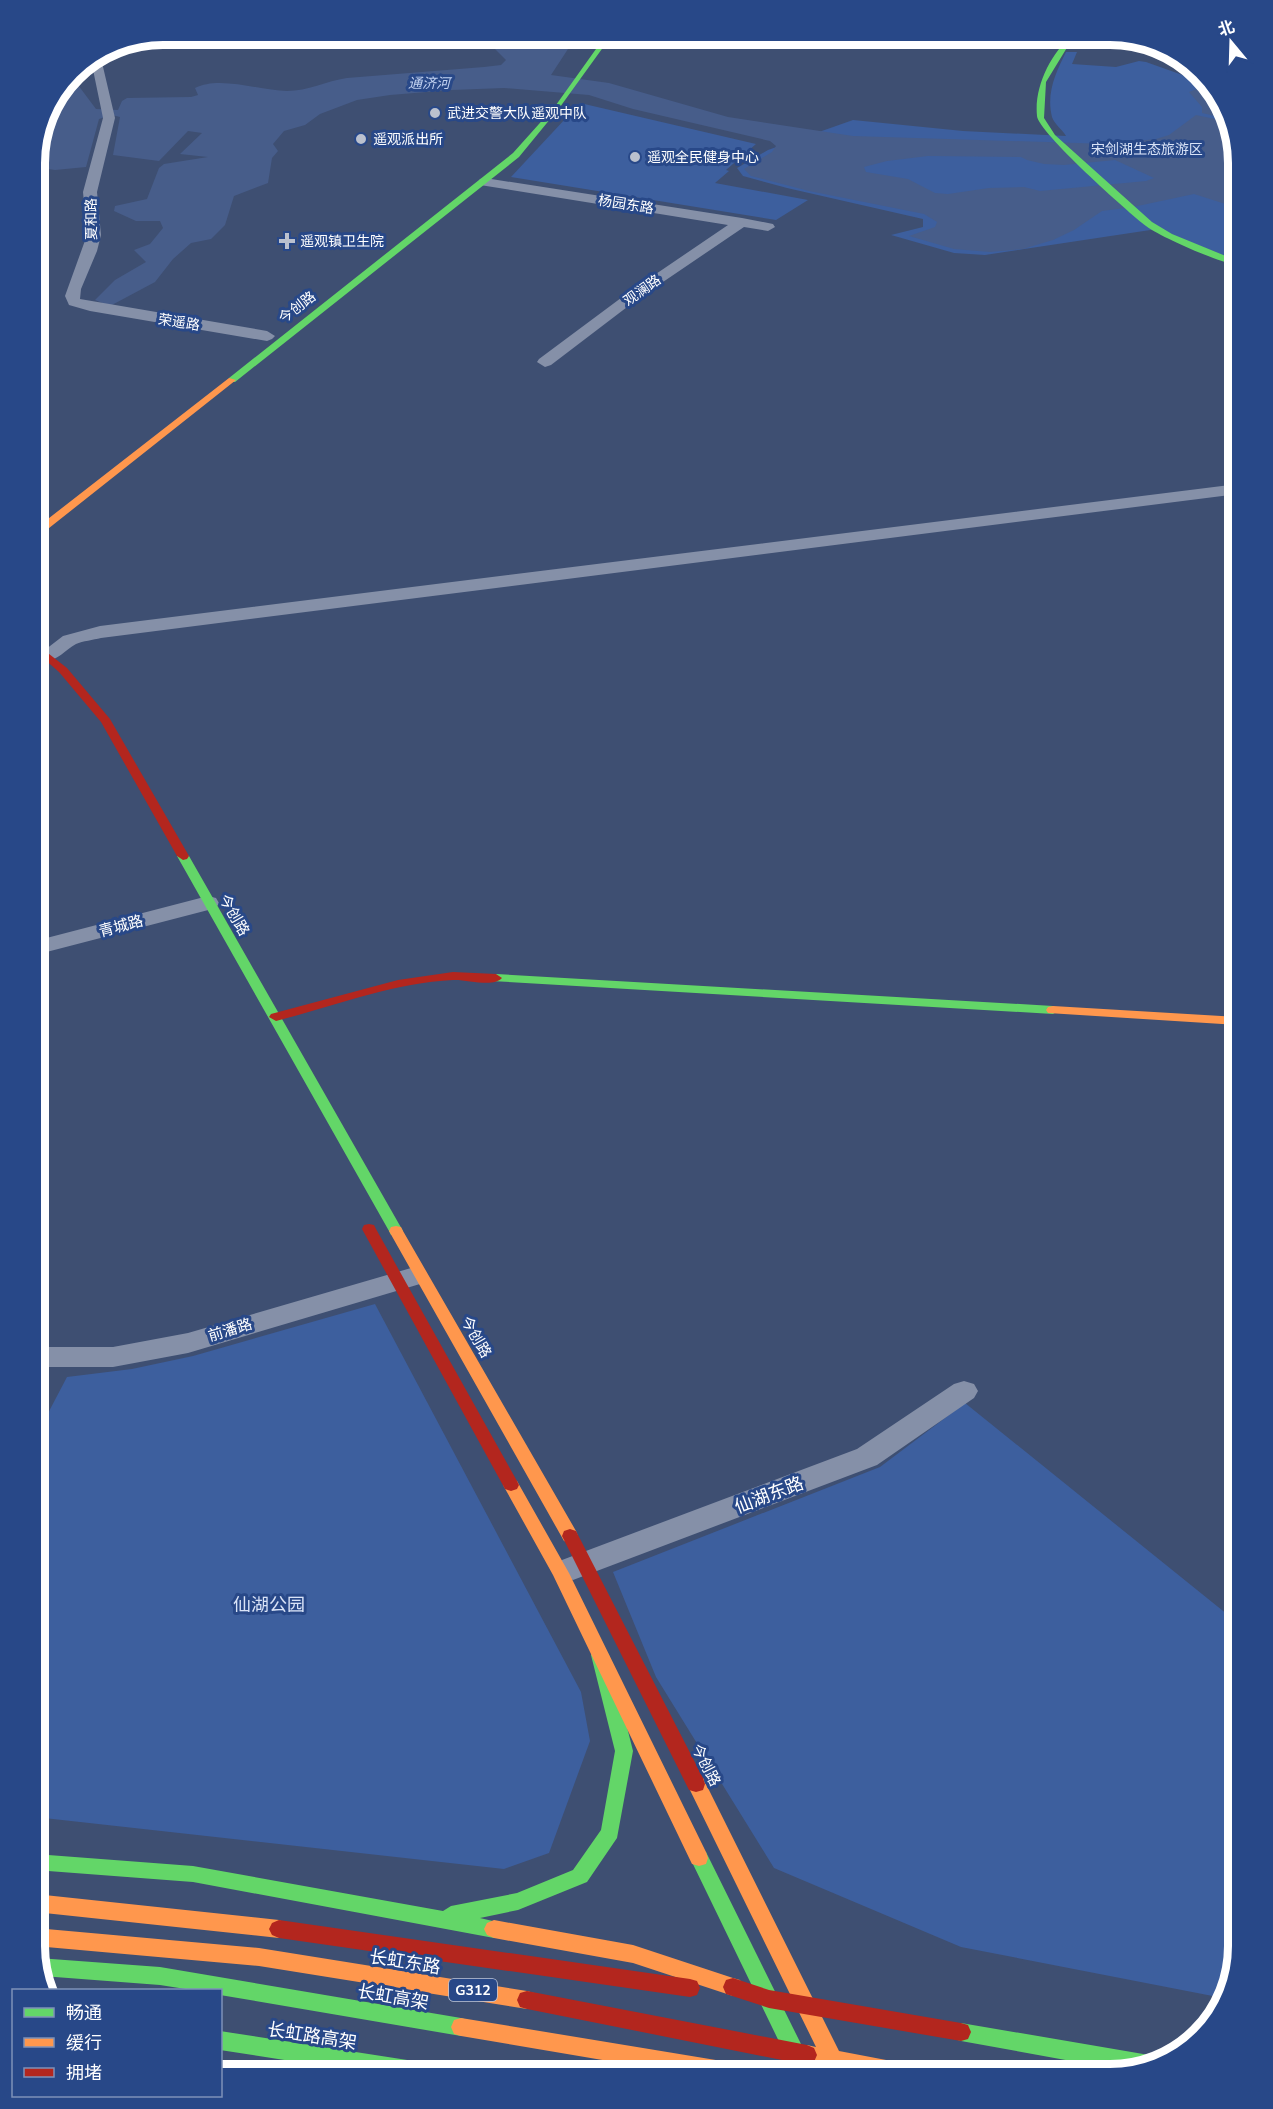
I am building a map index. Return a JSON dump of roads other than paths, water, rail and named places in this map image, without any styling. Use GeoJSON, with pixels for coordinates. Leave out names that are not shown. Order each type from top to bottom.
{"type":"FeatureCollection","features":[{"type":"Feature","properties":{"kind":"main road"},"geometry":{"type":"LineString","coordinates":[[571,76],[600,45]]}},
{"type":"Feature","properties":{"kind":"main road"},"geometry":{"type":"LineString","coordinates":[[1065,45],[1043,82],[1040,118],[1052,136],[1132,210],[1169,236],[1228,260]]}},
{"type":"Feature","properties":{"kind":"main road"},"geometry":{"type":"LineString","coordinates":[[562,93],[580,51]]}},
{"type":"Feature","properties":{"kind":"main road","name":"今创路"},"geometry":{"type":"LineString","coordinates":[[45,526],[485,182],[516,155],[562,93]]}},
{"type":"Feature","properties":{"kind":"main road","name":"今创路"},"geometry":{"type":"LineString","coordinates":[[71,488],[267,336],[428,216],[496,160],[562,93]]}},
{"type":"Feature","properties":{"kind":"main road","name":"今创路"},"geometry":{"type":"LineString","coordinates":[[45,654],[63,670],[106,721],[193,906],[276,1017],[410,1277],[573,1569],[807,2005],[836,2064]]}},
{"type":"Feature","properties":{"kind":"main road"},"geometry":{"type":"LineString","coordinates":[[276,1017],[398,984],[453,976],[1228,1020]]}},
{"type":"Feature","properties":{"kind":"main road","name":"今创路"},"geometry":{"type":"LineString","coordinates":[[360,1212],[410,1277],[573,1569],[600,1654],[794,2051],[802,2064]]}},
{"type":"Feature","properties":{"kind":"main road"},"geometry":{"type":"LineString","coordinates":[[435,1918],[518,1901],[580,1876],[610,1832],[624,1751],[600,1654]]}},
{"type":"Feature","properties":{"kind":"main road"},"geometry":{"type":"LineString","coordinates":[[45,1863],[193,1874],[633,1954],[769,1999]]}},
{"type":"Feature","properties":{"kind":"main road"},"geometry":{"type":"LineString","coordinates":[[45,1904],[280,1929],[769,1999],[1130,2062]]}},
{"type":"Feature","properties":{"kind":"main road","name":"长虹东路"},"geometry":{"type":"LineString","coordinates":[[45,1938],[260,1957],[495,1994],[862,2064]]}},
{"type":"Feature","properties":{"kind":"main road","name":"长虹高架"},"geometry":{"type":"LineString","coordinates":[[47,1968],[160,1976],[681,2064]]}},
{"type":"Feature","properties":{"kind":"main road","name":"长虹路高架"},"geometry":{"type":"LineString","coordinates":[[222,2040],[370,2064]]}},
{"type":"Feature","properties":{"kind":"street","name":"夏和路"},"geometry":{"type":"LineString","coordinates":[[90,307],[74,302],[72,296],[94,235],[90,192],[109,114],[98,65]]}},
{"type":"Feature","properties":{"kind":"street","name":"杨园东路"},"geometry":{"type":"LineString","coordinates":[[485,182],[768,227]]}},
{"type":"Feature","properties":{"kind":"street","name":"观澜路"},"geometry":{"type":"LineString","coordinates":[[545,362],[630,298],[742,222]]}},
{"type":"Feature","properties":{"kind":"street","name":"荣遥路"},"geometry":{"type":"LineString","coordinates":[[90,307],[267,336]]}},
{"type":"Feature","properties":{"kind":"street"},"geometry":{"type":"LineString","coordinates":[[45,649],[100,632],[1228,490]]}},
{"type":"Feature","properties":{"kind":"street","name":"青城路"},"geometry":{"type":"LineString","coordinates":[[45,945],[193,906]]}},
{"type":"Feature","properties":{"kind":"street","name":"前潘路"},"geometry":{"type":"LineString","coordinates":[[45,1357],[113,1357],[188,1343],[410,1277]]}},
{"type":"Feature","properties":{"kind":"street","name":"仙湖东路"},"geometry":{"type":"LineString","coordinates":[[573,1569],[867,1458],[964,1391]]}},
{"type":"Feature","properties":{"kind":"water","name":"通济河"},"geometry":{"type":"Polygon","coordinates":[[[491,45],[554,45],[568,49],[551,75],[609,83],[728,117],[853,136],[1108,144],[1156,139],[1169,135],[1196,115],[1220,120],[1222,125],[1227,148],[1228,205],[1194,194],[1102,211],[1074,230],[1053,240],[1023,249],[990,252],[954,249],[909,236],[935,227],[937,222],[924,214],[809,191],[751,176],[744,169],[772,152],[776,146],[770,141],[633,109],[589,95],[504,88],[390,95],[357,100],[320,114],[305,125],[284,131],[273,144],[278,151],[272,158],[268,183],[234,196],[225,225],[211,239],[191,243],[173,259],[155,282],[110,306],[95,300],[115,280],[146,262],[134,250],[150,244],[163,228],[160,221],[136,221],[114,211],[115,206],[147,199],[159,168],[164,164],[208,157],[180,154],[202,133],[188,131],[159,161],[113,155],[120,117],[112,115],[99,119],[86,167],[55,170],[45,168],[47,140],[54,118],[69,91],[75,85],[78,85],[96,109],[118,110],[122,101],[127,98],[191,97],[198,95],[195,88],[205,84],[228,83],[295,91],[347,78],[484,67],[501,65],[506,60],[491,45]],[[928,156],[887,161],[864,167],[866,172],[908,179],[935,193],[948,194],[989,188],[1024,187],[1040,191],[1146,181],[1154,178],[1115,160],[1064,165],[1027,160],[1021,157],[928,156]]]}},
{"type":"Feature","properties":{"kind":"water"},"geometry":{"type":"Polygon","coordinates":[[[1201,87],[1218,117],[1202,113],[1202,107],[1189,92],[1201,87]]]}},
{"type":"Feature","properties":{"kind":"place","name":"武进交警大队遥观中队"},"geometry":{"type":"Point","coordinates":[435,113]}},
{"type":"Feature","properties":{"kind":"place","name":"遥观派出所"},"geometry":{"type":"Point","coordinates":[361,139]}},
{"type":"Feature","properties":{"kind":"place","name":"遥观全民健身中心"},"geometry":{"type":"Point","coordinates":[635,157]}},
{"type":"Feature","properties":{"kind":"place","name":"遥观镇卫生院"},"geometry":{"type":"Point","coordinates":[287,241]}},
{"type":"Feature","properties":{"kind":"park label","name":"宋剑湖生态旅游区"},"geometry":{"type":"Point","coordinates":[1147,149]}},
{"type":"Feature","properties":{"kind":"park label","name":"仙湖公园"},"geometry":{"type":"Point","coordinates":[269,1605]}}]}
